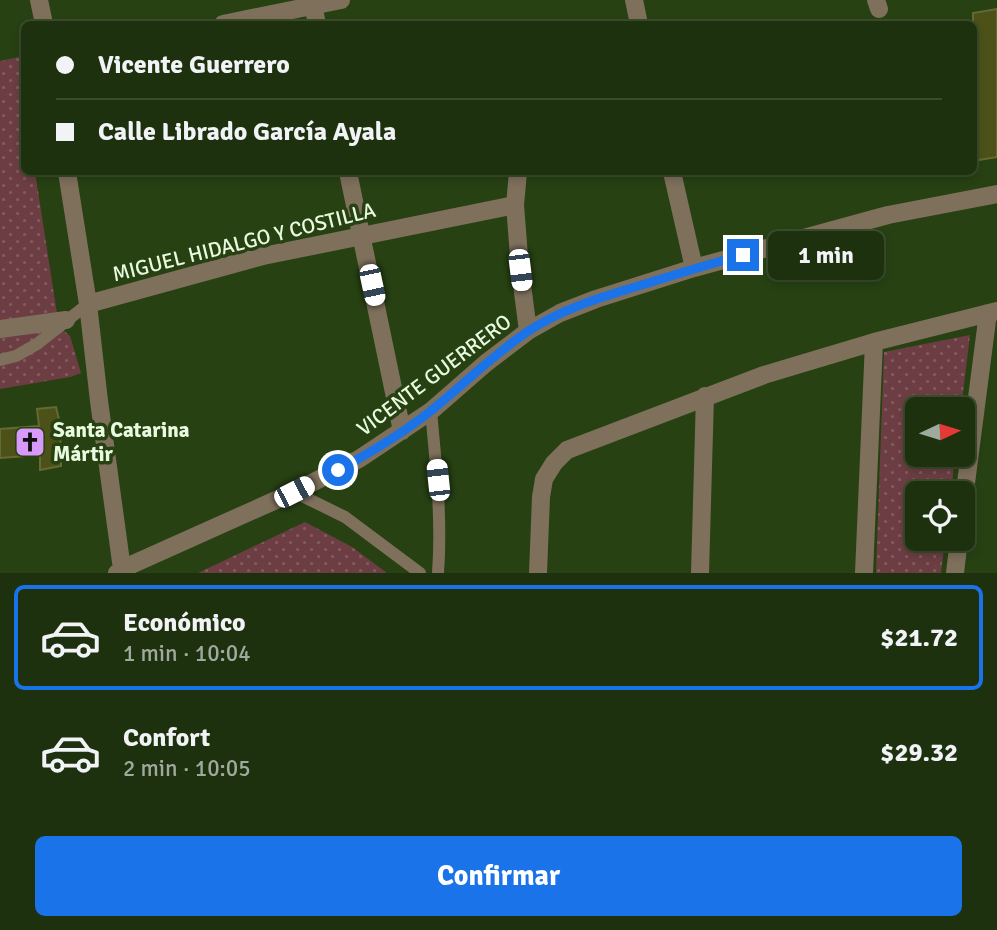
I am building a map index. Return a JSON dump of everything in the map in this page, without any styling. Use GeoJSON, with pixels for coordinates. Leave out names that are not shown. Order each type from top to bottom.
{"type":"FeatureCollection","features":[{"type":"Feature","properties":{"kind":"street"},"geometry":{"type":"LineString","coordinates":[[39,0],[43,21]]}},
{"type":"Feature","properties":{"kind":"street"},"geometry":{"type":"LineString","coordinates":[[236,21],[312,3],[341,0]]}},
{"type":"Feature","properties":{"kind":"street"},"geometry":{"type":"LineString","coordinates":[[634,0],[638,21]]}},
{"type":"Feature","properties":{"kind":"street"},"geometry":{"type":"LineString","coordinates":[[312,3],[316,21]]}},
{"type":"Feature","properties":{"kind":"street"},"geometry":{"type":"LineString","coordinates":[[67,175],[88,304],[120,572]]}},
{"type":"Feature","properties":{"kind":"street"},"geometry":{"type":"LineString","coordinates":[[349,175],[402,431]]}},
{"type":"Feature","properties":{"kind":"street"},"geometry":{"type":"LineString","coordinates":[[517,175],[515,205],[528,331]]}},
{"type":"Feature","properties":{"kind":"street"},"geometry":{"type":"LineString","coordinates":[[674,175],[694,268]]}},
{"type":"Feature","properties":{"kind":"street","name":"VICENTE GUERRERO"},"geometry":{"type":"LineString","coordinates":[[120,572],[359,459],[431,411],[528,331],[560,313],[694,268],[888,215],[997,194]]}},
{"type":"Feature","properties":{"kind":"street","name":"MIGUEL HIDALGO Y COSTILLA"},"geometry":{"type":"LineString","coordinates":[[88,304],[262,256],[515,205]]}},
{"type":"Feature","properties":{"kind":"street"},"geometry":{"type":"LineString","coordinates":[[538,573],[544,479],[554,463],[567,450],[764,375],[874,342],[993,312],[967,481]]}},
{"type":"Feature","properties":{"kind":"street"},"geometry":{"type":"LineString","coordinates":[[0,329],[66,320]]}},
{"type":"Feature","properties":{"kind":"street"},"geometry":{"type":"LineString","coordinates":[[864,573],[874,342]]}},
{"type":"Feature","properties":{"kind":"street"},"geometry":{"type":"LineString","coordinates":[[699,573],[705,396]]}},
{"type":"Feature","properties":{"kind":"street"},"geometry":{"type":"LineString","coordinates":[[955,573],[958,551]]}},
{"type":"Feature","properties":{"kind":"lane","name":"MIGUEL HIDALGO Y COSTILLA"},"geometry":{"type":"LineString","coordinates":[[0,360],[16,356],[37,345],[88,304]]}},
{"type":"Feature","properties":{"kind":"lane"},"geometry":{"type":"LineString","coordinates":[[431,411],[441,538],[438,573]]}},
{"type":"Feature","properties":{"kind":"lane"},"geometry":{"type":"LineString","coordinates":[[294,492],[345,517],[420,573]]}},
{"type":"Feature","properties":{"kind":"shaded area"},"geometry":{"type":"Polygon","coordinates":[[[21,57],[21,175],[35,175],[58,320],[70,336],[81,373],[0,389],[0,61],[21,57]]]}},
{"type":"Feature","properties":{"kind":"shaded area"},"geometry":{"type":"Polygon","coordinates":[[[970,335],[962,397],[905,397],[905,467],[954,467],[952,481],[905,481],[905,551],[944,551],[941,573],[876,573],[884,352],[970,335]]]}},
{"type":"Feature","properties":{"kind":"shaded area"},"geometry":{"type":"Polygon","coordinates":[[[305,522],[352,547],[387,573],[198,573],[305,522]]]}},
{"type":"Feature","properties":{"kind":"building"},"geometry":{"type":"Polygon","coordinates":[[[997,9],[997,157],[977,160],[977,21],[973,21],[973,13],[997,9]]]}},
{"type":"Feature","properties":{"kind":"building","name":"Santa Catarina Mártir"},"geometry":{"type":"Polygon","coordinates":[[[56,407],[60,424],[61,466],[40,470],[40,455],[0,458],[0,429],[39,426],[37,409],[56,407]]]}},
{"type":"Feature","properties":{"kind":"place","name":"Santa Catarina Mártir"},"geometry":{"type":"Point","coordinates":[30,442]}},
{"type":"Feature","properties":{"kind":"route"},"geometry":{"type":"LineString","coordinates":[[338,470],[431,411],[528,331],[560,313],[621,291],[743,255]]}}]}
